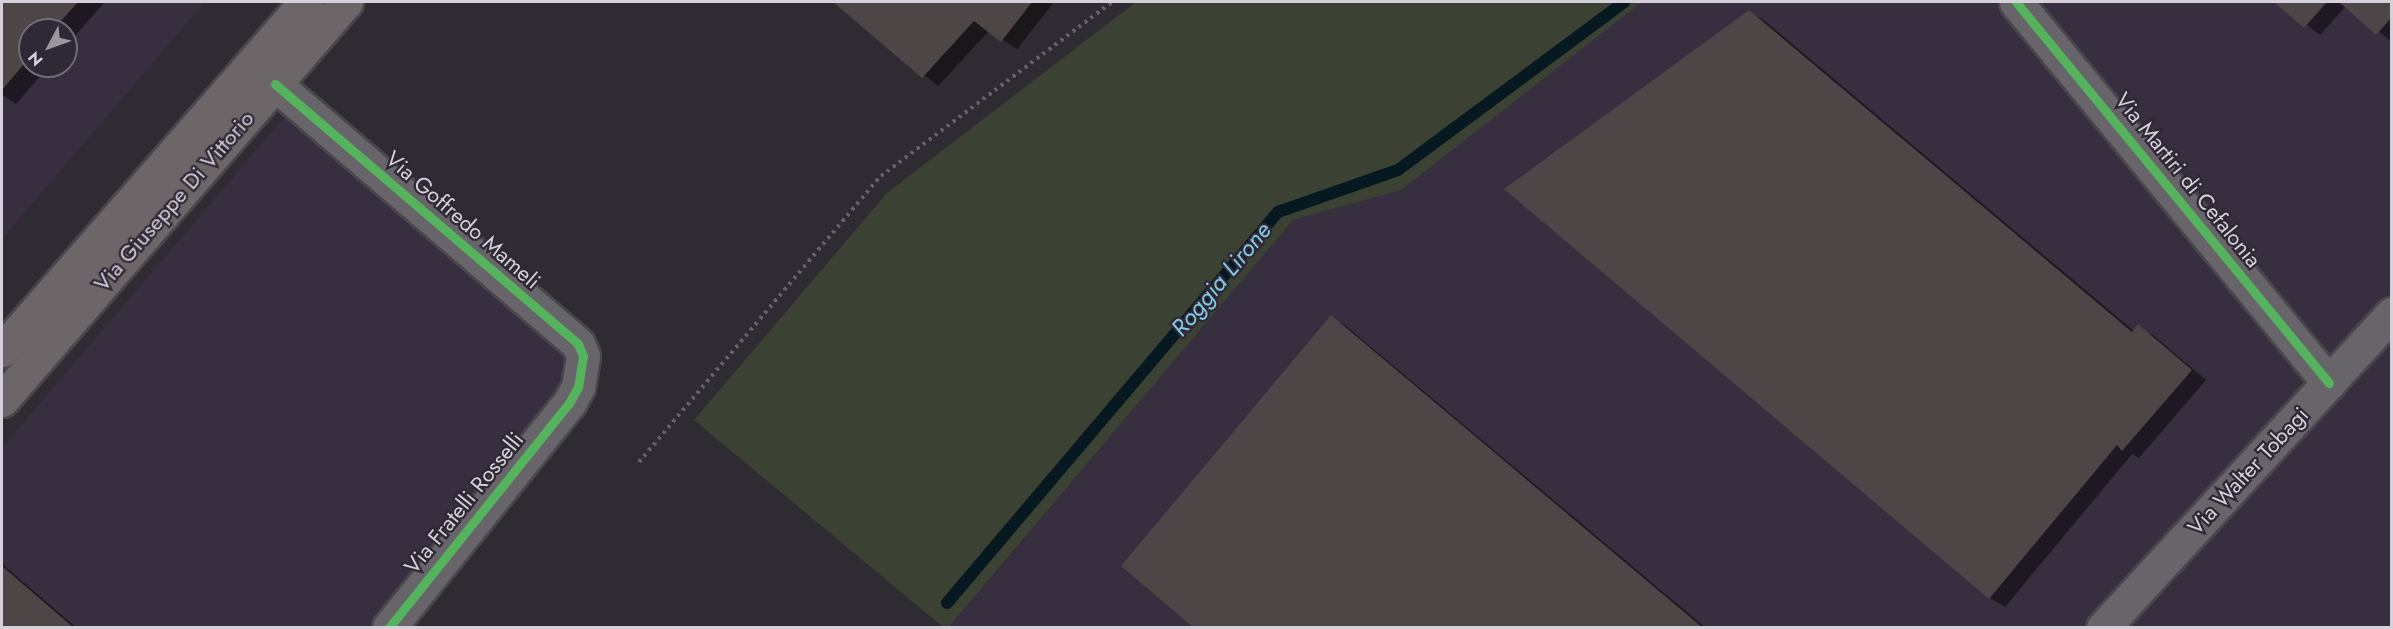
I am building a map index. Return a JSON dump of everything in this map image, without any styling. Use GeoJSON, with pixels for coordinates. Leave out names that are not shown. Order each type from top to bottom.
{"type":"FeatureCollection","features":[{"type":"Feature","properties":{"kind":"main road","name":"Via Giuseppe Di Vittorio"},"geometry":{"type":"LineString","coordinates":[[2,350],[306,2]]}},
{"type":"Feature","properties":{"kind":"main road","name":"Via Giuseppe Di Vittorio"},"geometry":{"type":"LineString","coordinates":[[2,400],[346,2]]}},
{"type":"Feature","properties":{"kind":"street","name":"Via Martiri di Cefalonia"},"geometry":{"type":"LineString","coordinates":[[2016,2],[2329,383]]}},
{"type":"Feature","properties":{"kind":"street","name":"Via Goffredo Mameli"},"geometry":{"type":"LineString","coordinates":[[275,84],[578,344],[583,356],[582,372],[569,403]]}},
{"type":"Feature","properties":{"kind":"street","name":"Via Walter Tobagi"},"geometry":{"type":"LineString","coordinates":[[2103,627],[2391,314]]}},
{"type":"Feature","properties":{"kind":"street","name":"Via Fratelli Rosselli"},"geometry":{"type":"LineString","coordinates":[[389,627],[569,403]]}},
{"type":"Feature","properties":{"kind":"path"},"geometry":{"type":"LineString","coordinates":[[639,462],[881,176],[1112,2]]}},
{"type":"Feature","properties":{"kind":"shaded area"},"geometry":{"type":"Polygon","coordinates":[[[2,2],[205,2],[2,239],[2,2]]]}},
{"type":"Feature","properties":{"kind":"shaded area"},"geometry":{"type":"Polygon","coordinates":[[[1642,2],[2391,2],[2391,627],[949,628],[1293,220],[1401,190],[1642,2]]]}},
{"type":"Feature","properties":{"kind":"shaded area"},"geometry":{"type":"Polygon","coordinates":[[[287,114],[564,352],[569,375],[557,396],[368,627],[2,628],[2,448],[287,114]]]}},
{"type":"Feature","properties":{"kind":"green space"},"geometry":{"type":"Polygon","coordinates":[[[1136,2],[1642,2],[1401,190],[1293,220],[949,627],[943,627],[694,420],[887,193],[1136,2]]]}},
{"type":"Feature","properties":{"kind":"building"},"geometry":{"type":"Polygon","coordinates":[[[2,2],[78,2],[64,18],[18,18],[18,71],[2,90],[2,2]]]}},
{"type":"Feature","properties":{"kind":"building"},"geometry":{"type":"Polygon","coordinates":[[[833,2],[1032,2],[1001,42],[974,21],[922,78],[833,2]]]}},
{"type":"Feature","properties":{"kind":"building"},"geometry":{"type":"Polygon","coordinates":[[[2274,2],[2327,2],[2304,28],[2274,2]]]}},
{"type":"Feature","properties":{"kind":"building"},"geometry":{"type":"Polygon","coordinates":[[[2339,2],[2392,2],[2392,17],[2376,35],[2339,2]]]}},
{"type":"Feature","properties":{"kind":"building"},"geometry":{"type":"Polygon","coordinates":[[[1749,10],[2132,332],[2138,324],[2192,370],[2122,451],[2117,445],[1989,599],[1504,189],[1749,10]]]}},
{"type":"Feature","properties":{"kind":"building"},"geometry":{"type":"Polygon","coordinates":[[[1331,315],[1703,628],[1194,628],[1121,566],[1331,315]]]}},
{"type":"Feature","properties":{"kind":"building"},"geometry":{"type":"Polygon","coordinates":[[[2,566],[74,628],[2,628],[2,566]]]}},
{"type":"Feature","properties":{"kind":"waterway","name":"Roggia Lirone"},"geometry":{"type":"LineString","coordinates":[[947,603],[1278,212],[1398,170],[1624,2]]}},
{"type":"Feature","properties":{"kind":"cycle path"},"geometry":{"type":"LineString","coordinates":[[2016,2],[2329,383]]}},
{"type":"Feature","properties":{"kind":"cycle path"},"geometry":{"type":"LineString","coordinates":[[275,84],[578,344],[583,356],[578,387],[569,403],[389,628]]}}]}
